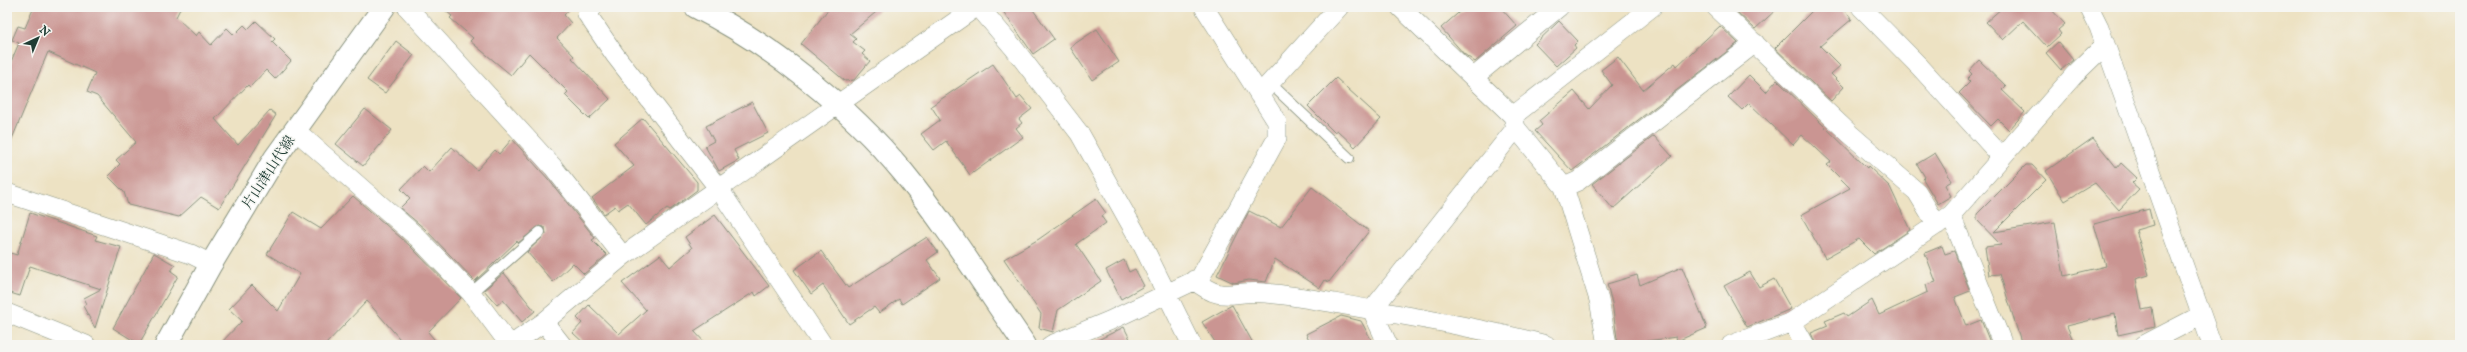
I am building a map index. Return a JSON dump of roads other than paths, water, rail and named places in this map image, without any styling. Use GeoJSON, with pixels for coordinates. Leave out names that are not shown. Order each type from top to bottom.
{"type":"FeatureCollection","features":[{"type":"Feature","properties":{"kind":"street","name":"片山津山代線"},"geometry":{"type":"LineString","coordinates":[[166,345],[211,264],[275,158],[384,7]]}},
{"type":"Feature","properties":{"kind":"street"},"geometry":{"type":"LineString","coordinates":[[407,7],[553,167],[623,256]]}},
{"type":"Feature","properties":{"kind":"street"},"geometry":{"type":"LineString","coordinates":[[593,7],[588,14],[615,55],[718,189],[823,345]]}},
{"type":"Feature","properties":{"kind":"street"},"geometry":{"type":"LineString","coordinates":[[696,7],[766,49],[811,82],[837,105],[902,172],[947,232],[1025,345]]}},
{"type":"Feature","properties":{"kind":"street"},"geometry":{"type":"LineString","coordinates":[[295,130],[307,138],[417,237],[471,293],[510,345],[544,322],[623,256],[977,7],[1013,47],[1080,134],[1142,244],[1192,345]]}},
{"type":"Feature","properties":{"kind":"street"},"geometry":{"type":"LineString","coordinates":[[1051,345],[1200,278],[1277,138],[1277,122],[1265,89],[1204,7]]}},
{"type":"Feature","properties":{"kind":"street"},"geometry":{"type":"LineString","coordinates":[[1265,89],[1339,7]]}},
{"type":"Feature","properties":{"kind":"street"},"geometry":{"type":"LineString","coordinates":[[1400,7],[1474,77],[1515,122],[1564,187],[1599,300],[1607,345]]}},
{"type":"Feature","properties":{"kind":"street"},"geometry":{"type":"LineString","coordinates":[[1474,77],[1559,7]]}},
{"type":"Feature","properties":{"kind":"street"},"geometry":{"type":"LineString","coordinates":[[1372,310],[1515,122],[1652,7]]}},
{"type":"Feature","properties":{"kind":"street"},"geometry":{"type":"LineString","coordinates":[[1716,7],[1850,134],[1917,192],[1944,220],[2003,345]]}},
{"type":"Feature","properties":{"kind":"street"},"geometry":{"type":"LineString","coordinates":[[1861,7],[1920,67],[2001,156]]}},
{"type":"Feature","properties":{"kind":"street"},"geometry":{"type":"LineString","coordinates":[[2089,7],[2105,44],[2200,316],[2212,345]]}},
{"type":"Feature","properties":{"kind":"street"},"geometry":{"type":"LineString","coordinates":[[1564,187],[1578,181],[1755,43]]}},
{"type":"Feature","properties":{"kind":"street"},"geometry":{"type":"LineString","coordinates":[[1731,345],[1792,322],[1944,220],[2105,44]]}},
{"type":"Feature","properties":{"kind":"street"},"geometry":{"type":"LineString","coordinates":[[7,193],[191,254],[211,264]]}},
{"type":"Feature","properties":{"kind":"street"},"geometry":{"type":"LineString","coordinates":[[1194,280],[1208,292],[1227,296],[1263,292],[1485,329],[1546,345]]}},
{"type":"Feature","properties":{"kind":"street"},"geometry":{"type":"LineString","coordinates":[[1372,310],[1388,345]]}},
{"type":"Feature","properties":{"kind":"street"},"geometry":{"type":"LineString","coordinates":[[7,313],[86,345]]}},
{"type":"Feature","properties":{"kind":"street"},"geometry":{"type":"LineString","coordinates":[[2144,345],[2200,316]]}},
{"type":"Feature","properties":{"kind":"street"},"geometry":{"type":"LineString","coordinates":[[544,322],[562,345]]}},
{"type":"Feature","properties":{"kind":"street"},"geometry":{"type":"LineString","coordinates":[[1792,322],[1805,345]]}},
{"type":"Feature","properties":{"kind":"lane"},"geometry":{"type":"LineString","coordinates":[[1265,89],[1349,158]]}},
{"type":"Feature","properties":{"kind":"lane"},"geometry":{"type":"LineString","coordinates":[[471,293],[540,232]]}}]}
